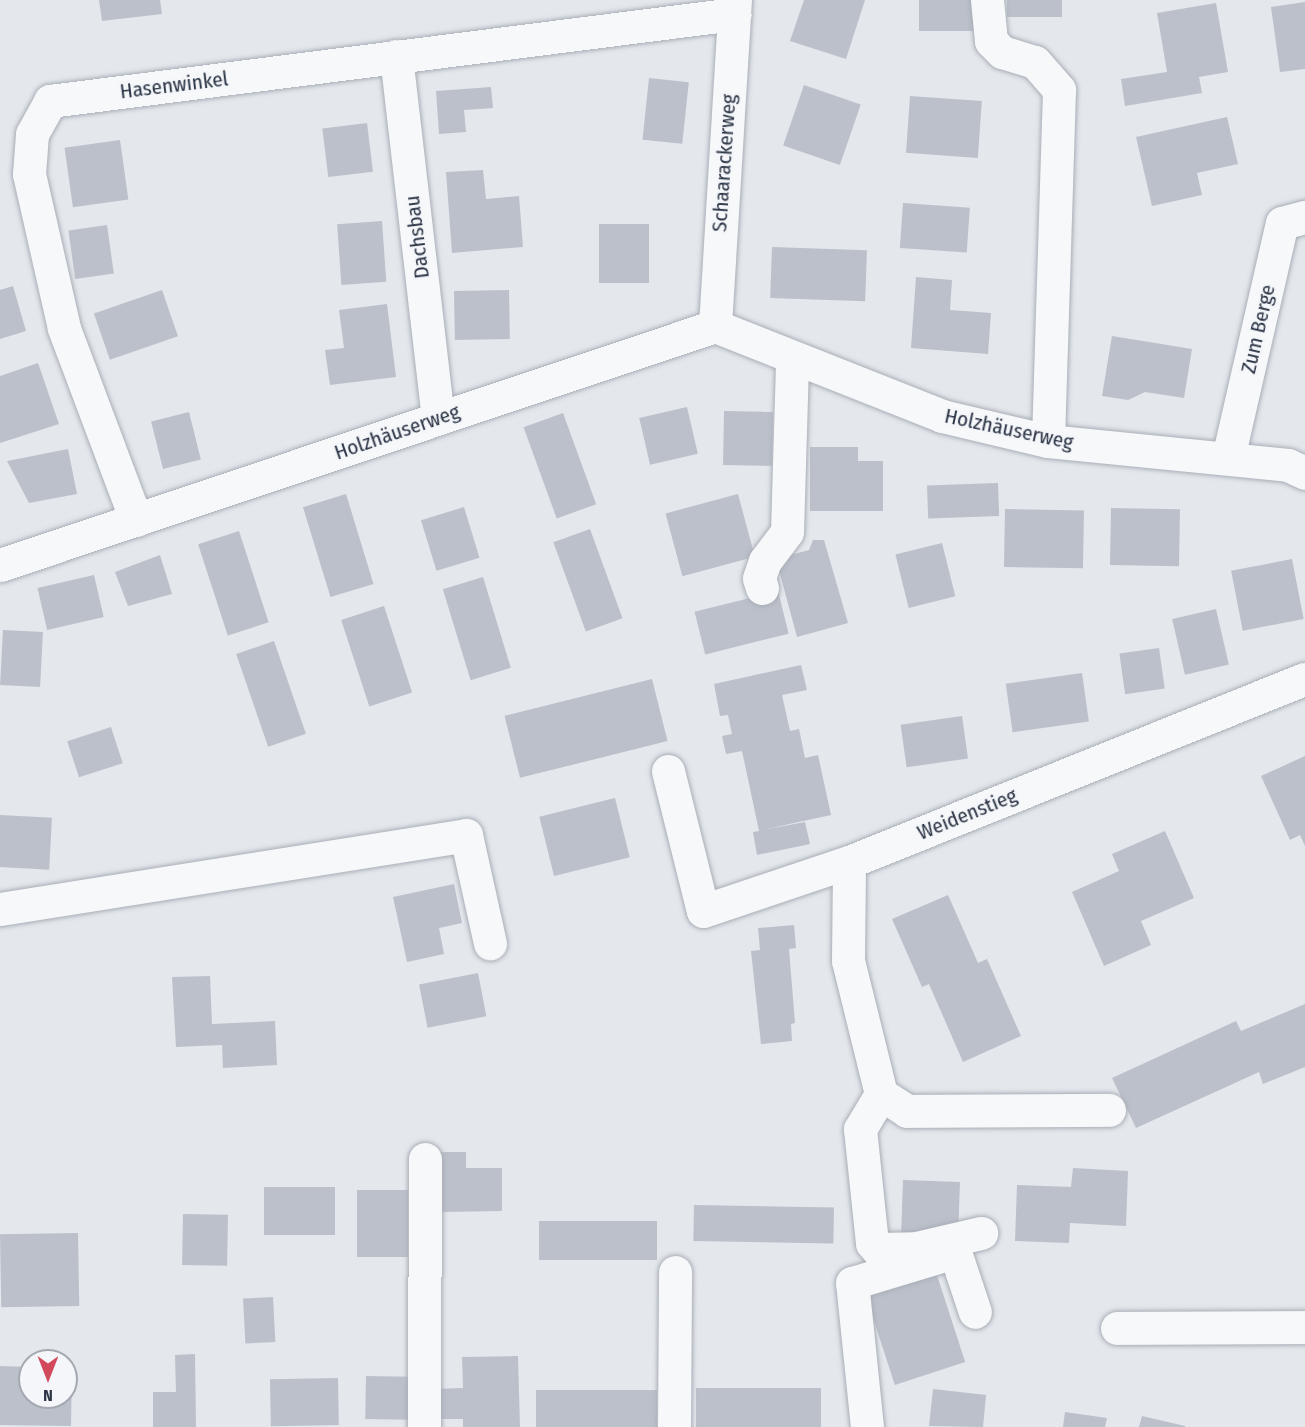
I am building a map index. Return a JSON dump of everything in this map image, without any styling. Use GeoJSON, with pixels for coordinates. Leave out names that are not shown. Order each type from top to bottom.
{"type":"FeatureCollection","features":[{"type":"Feature","properties":{"kind":"street"},"geometry":{"type":"LineString","coordinates":[[987,0],[991,41],[1002,52],[1035,62],[1059,90],[1048,441]]}},
{"type":"Feature","properties":{"kind":"street","name":"Hasenwinkel"},"geometry":{"type":"LineString","coordinates":[[136,520],[64,328],[29,174],[32,134],[50,101],[396,56],[735,7]]}},
{"type":"Feature","properties":{"kind":"street","name":"Schaarackerweg"},"geometry":{"type":"LineString","coordinates":[[715,326],[735,7]]}},
{"type":"Feature","properties":{"kind":"street","name":"Dachsbau"},"geometry":{"type":"LineString","coordinates":[[396,56],[438,419]]}},
{"type":"Feature","properties":{"kind":"street","name":"Zum Berge"},"geometry":{"type":"LineString","coordinates":[[1228,458],[1282,223],[1305,217]]}},
{"type":"Feature","properties":{"kind":"street","name":"Holzhäuserweg"},"geometry":{"type":"LineString","coordinates":[[0,565],[715,326],[792,359],[942,416],[1048,441],[1288,465],[1305,472]]}},
{"type":"Feature","properties":{"kind":"street"},"geometry":{"type":"LineString","coordinates":[[762,588],[759,578],[765,561],[787,532],[792,359]]}},
{"type":"Feature","properties":{"kind":"street","name":"Weidenstieg"},"geometry":{"type":"LineString","coordinates":[[668,771],[703,911],[849,862],[1305,679]]}},
{"type":"Feature","properties":{"kind":"street"},"geometry":{"type":"LineString","coordinates":[[0,909],[466,835],[490,943]]}},
{"type":"Feature","properties":{"kind":"street"},"geometry":{"type":"LineString","coordinates":[[849,862],[848,961],[881,1094],[907,1111],[1109,1110]]}},
{"type":"Feature","properties":{"kind":"street"},"geometry":{"type":"LineString","coordinates":[[881,1094],[860,1129],[872,1244],[878,1249],[916,1248],[981,1233]]}},
{"type":"Feature","properties":{"kind":"street"},"geometry":{"type":"LineString","coordinates":[[424,1427],[425,1159]]}},
{"type":"Feature","properties":{"kind":"street"},"geometry":{"type":"LineString","coordinates":[[867,1427],[852,1283],[955,1252],[975,1312]]}},
{"type":"Feature","properties":{"kind":"street"},"geometry":{"type":"LineString","coordinates":[[674,1427],[675,1272]]}},
{"type":"Feature","properties":{"kind":"street"},"geometry":{"type":"LineString","coordinates":[[1117,1328],[1305,1326]]}},
{"type":"Feature","properties":{"kind":"building"},"geometry":{"type":"Polygon","coordinates":[[[99,0],[160,0],[162,14],[102,21],[99,0]]]}},
{"type":"Feature","properties":{"kind":"building"},"geometry":{"type":"Polygon","coordinates":[[[804,0],[865,0],[846,59],[790,41],[804,0]]]}},
{"type":"Feature","properties":{"kind":"building"},"geometry":{"type":"Polygon","coordinates":[[[919,0],[975,0],[975,31],[919,31],[919,0]]]}},
{"type":"Feature","properties":{"kind":"building"},"geometry":{"type":"Polygon","coordinates":[[[1007,0],[1062,0],[1062,17],[1007,17],[1007,0]]]}},
{"type":"Feature","properties":{"kind":"building"},"geometry":{"type":"Polygon","coordinates":[[[1305,2],[1305,69],[1280,72],[1271,7],[1305,2]]]}},
{"type":"Feature","properties":{"kind":"building"},"geometry":{"type":"Polygon","coordinates":[[[1216,3],[1228,72],[1199,77],[1202,93],[1125,106],[1121,79],[1167,72],[1157,13],[1216,3]]]}},
{"type":"Feature","properties":{"kind":"building"},"geometry":{"type":"Polygon","coordinates":[[[649,78],[689,82],[682,144],[643,140],[649,78]]]}},
{"type":"Feature","properties":{"kind":"building"},"geometry":{"type":"Polygon","coordinates":[[[804,85],[861,105],[840,165],[783,146],[804,85]]]}},
{"type":"Feature","properties":{"kind":"building"},"geometry":{"type":"Polygon","coordinates":[[[491,87],[493,108],[464,110],[466,132],[439,134],[436,91],[491,87]]]}},
{"type":"Feature","properties":{"kind":"building"},"geometry":{"type":"Polygon","coordinates":[[[910,96],[982,101],[978,158],[906,153],[910,96]]]}},
{"type":"Feature","properties":{"kind":"building"},"geometry":{"type":"Polygon","coordinates":[[[1227,117],[1238,164],[1197,173],[1202,195],[1152,206],[1136,137],[1227,117]]]}},
{"type":"Feature","properties":{"kind":"building"},"geometry":{"type":"Polygon","coordinates":[[[367,123],[373,172],[328,177],[322,128],[367,123]]]}},
{"type":"Feature","properties":{"kind":"building"},"geometry":{"type":"Polygon","coordinates":[[[120,140],[128,199],[73,207],[65,148],[120,140]]]}},
{"type":"Feature","properties":{"kind":"building"},"geometry":{"type":"Polygon","coordinates":[[[483,170],[486,199],[519,196],[523,247],[452,253],[446,172],[483,170]]]}},
{"type":"Feature","properties":{"kind":"building"},"geometry":{"type":"Polygon","coordinates":[[[903,203],[970,208],[967,253],[900,248],[903,203]]]}},
{"type":"Feature","properties":{"kind":"building"},"geometry":{"type":"Polygon","coordinates":[[[382,221],[386,282],[341,285],[337,224],[382,221]]]}},
{"type":"Feature","properties":{"kind":"building"},"geometry":{"type":"Polygon","coordinates":[[[599,224],[649,224],[649,283],[599,283],[599,224]]]}},
{"type":"Feature","properties":{"kind":"building"},"geometry":{"type":"Polygon","coordinates":[[[107,225],[114,274],[75,279],[68,230],[107,225]]]}},
{"type":"Feature","properties":{"kind":"building"},"geometry":{"type":"Polygon","coordinates":[[[772,247],[867,250],[865,301],[770,298],[772,247]]]}},
{"type":"Feature","properties":{"kind":"building"},"geometry":{"type":"Polygon","coordinates":[[[916,277],[952,280],[950,310],[991,313],[988,354],[911,348],[916,277]]]}},
{"type":"Feature","properties":{"kind":"building"},"geometry":{"type":"Polygon","coordinates":[[[13,286],[26,331],[0,339],[0,290],[13,286]]]}},
{"type":"Feature","properties":{"kind":"building"},"geometry":{"type":"Polygon","coordinates":[[[162,290],[178,336],[110,360],[94,313],[162,290]]]}},
{"type":"Feature","properties":{"kind":"building"},"geometry":{"type":"Polygon","coordinates":[[[509,290],[510,339],[455,340],[454,291],[509,290]]]}},
{"type":"Feature","properties":{"kind":"building"},"geometry":{"type":"Polygon","coordinates":[[[387,304],[396,377],[330,385],[325,350],[344,348],[339,310],[387,304]]]}},
{"type":"Feature","properties":{"kind":"building"},"geometry":{"type":"Polygon","coordinates":[[[1112,336],[1192,349],[1184,398],[1145,392],[1128,400],[1102,396],[1112,336]]]}},
{"type":"Feature","properties":{"kind":"building"},"geometry":{"type":"Polygon","coordinates":[[[38,363],[59,424],[0,443],[0,376],[38,363]]]}},
{"type":"Feature","properties":{"kind":"building"},"geometry":{"type":"Polygon","coordinates":[[[687,407],[698,454],[650,465],[639,418],[687,407]]]}},
{"type":"Feature","properties":{"kind":"building"},"geometry":{"type":"Polygon","coordinates":[[[724,411],[773,412],[772,466],[723,465],[724,411]]]}},
{"type":"Feature","properties":{"kind":"building"},"geometry":{"type":"Polygon","coordinates":[[[189,412],[201,460],[163,469],[151,421],[189,412]]]}},
{"type":"Feature","properties":{"kind":"building"},"geometry":{"type":"Polygon","coordinates":[[[563,413],[596,504],[557,519],[524,427],[563,413]]]}},
{"type":"Feature","properties":{"kind":"building"},"geometry":{"type":"Polygon","coordinates":[[[810,447],[858,447],[858,461],[883,461],[883,511],[810,511],[810,447]]]}},
{"type":"Feature","properties":{"kind":"building"},"geometry":{"type":"Polygon","coordinates":[[[68,449],[77,494],[29,503],[7,461],[68,449]]]}},
{"type":"Feature","properties":{"kind":"building"},"geometry":{"type":"Polygon","coordinates":[[[998,483],[999,516],[928,518],[927,485],[998,483]]]}},
{"type":"Feature","properties":{"kind":"building"},"geometry":{"type":"Polygon","coordinates":[[[346,494],[373,584],[330,597],[303,507],[346,494]]]}},
{"type":"Feature","properties":{"kind":"building"},"geometry":{"type":"Polygon","coordinates":[[[738,494],[755,557],[682,576],[666,513],[738,494]]]}},
{"type":"Feature","properties":{"kind":"building"},"geometry":{"type":"Polygon","coordinates":[[[464,507],[479,558],[436,571],[421,520],[464,507]]]}},
{"type":"Feature","properties":{"kind":"building"},"geometry":{"type":"Polygon","coordinates":[[[1111,508],[1180,509],[1179,566],[1110,565],[1111,508]]]}},
{"type":"Feature","properties":{"kind":"building"},"geometry":{"type":"Polygon","coordinates":[[[1005,509],[1084,510],[1083,568],[1004,567],[1005,509]]]}},
{"type":"Feature","properties":{"kind":"building"},"geometry":{"type":"Polygon","coordinates":[[[590,529],[622,618],[586,632],[553,542],[590,529]]]}},
{"type":"Feature","properties":{"kind":"building"},"geometry":{"type":"Polygon","coordinates":[[[239,531],[269,622],[228,636],[198,544],[239,531]]]}},
{"type":"Feature","properties":{"kind":"building"},"geometry":{"type":"Polygon","coordinates":[[[813,540],[824,540],[848,623],[797,637],[776,559],[809,550],[813,540]]]}},
{"type":"Feature","properties":{"kind":"building"},"geometry":{"type":"Polygon","coordinates":[[[942,543],[955,596],[909,608],[895,555],[942,543]]]}},
{"type":"Feature","properties":{"kind":"building"},"geometry":{"type":"Polygon","coordinates":[[[160,555],[172,594],[128,606],[115,572],[160,555]]]}},
{"type":"Feature","properties":{"kind":"building"},"geometry":{"type":"Polygon","coordinates":[[[1292,559],[1304,619],[1243,631],[1231,571],[1292,559]]]}},
{"type":"Feature","properties":{"kind":"building"},"geometry":{"type":"Polygon","coordinates":[[[94,575],[104,617],[47,630],[37,588],[94,575]]]}},
{"type":"Feature","properties":{"kind":"building"},"geometry":{"type":"Polygon","coordinates":[[[483,577],[511,668],[471,680],[443,589],[483,577]]]}},
{"type":"Feature","properties":{"kind":"building"},"geometry":{"type":"Polygon","coordinates":[[[778,591],[789,634],[705,654],[695,612],[778,591]]]}},
{"type":"Feature","properties":{"kind":"building"},"geometry":{"type":"Polygon","coordinates":[[[384,606],[412,693],[369,706],[341,620],[384,606]]]}},
{"type":"Feature","properties":{"kind":"building"},"geometry":{"type":"Polygon","coordinates":[[[1216,609],[1229,665],[1185,675],[1172,619],[1216,609]]]}},
{"type":"Feature","properties":{"kind":"building"},"geometry":{"type":"Polygon","coordinates":[[[3,630],[43,632],[40,687],[0,685],[3,630]]]}},
{"type":"Feature","properties":{"kind":"building"},"geometry":{"type":"Polygon","coordinates":[[[274,641],[306,734],[268,747],[236,654],[274,641]]]}},
{"type":"Feature","properties":{"kind":"building"},"geometry":{"type":"Polygon","coordinates":[[[1159,648],[1165,689],[1125,694],[1119,654],[1159,648]]]}},
{"type":"Feature","properties":{"kind":"building"},"geometry":{"type":"Polygon","coordinates":[[[801,665],[807,690],[782,695],[790,731],[799,729],[805,758],[818,755],[831,815],[762,830],[805,822],[810,844],[757,855],[753,832],[759,831],[742,751],[726,754],[722,736],[732,734],[728,715],[720,716],[714,684],[801,665]]]}},
{"type":"Feature","properties":{"kind":"building"},"geometry":{"type":"Polygon","coordinates":[[[1082,673],[1089,722],[1013,732],[1006,684],[1082,673]]]}},
{"type":"Feature","properties":{"kind":"building"},"geometry":{"type":"Polygon","coordinates":[[[652,679],[667,741],[520,778],[505,716],[652,679]]]}},
{"type":"Feature","properties":{"kind":"building"},"geometry":{"type":"Polygon","coordinates":[[[962,716],[968,759],[907,767],[901,725],[962,716]]]}},
{"type":"Feature","properties":{"kind":"building"},"geometry":{"type":"Polygon","coordinates":[[[111,727],[123,763],[79,777],[67,741],[111,727]]]}},
{"type":"Feature","properties":{"kind":"building"},"geometry":{"type":"Polygon","coordinates":[[[1305,756],[1305,846],[1300,835],[1290,840],[1261,776],[1305,756]]]}},
{"type":"Feature","properties":{"kind":"building"},"geometry":{"type":"Polygon","coordinates":[[[615,798],[630,857],[554,876],[539,817],[615,798]]]}},
{"type":"Feature","properties":{"kind":"building"},"geometry":{"type":"Polygon","coordinates":[[[0,815],[52,818],[49,870],[0,867],[0,815]]]}},
{"type":"Feature","properties":{"kind":"building"},"geometry":{"type":"Polygon","coordinates":[[[1165,831],[1194,898],[1141,921],[1151,945],[1104,966],[1072,892],[1119,871],[1112,854],[1165,831]]]}},
{"type":"Feature","properties":{"kind":"building"},"geometry":{"type":"Polygon","coordinates":[[[454,884],[462,923],[439,928],[444,954],[407,962],[393,897],[454,884]]]}},
{"type":"Feature","properties":{"kind":"building"},"geometry":{"type":"Polygon","coordinates":[[[948,895],[978,963],[987,959],[1021,1036],[963,1062],[929,984],[922,987],[892,919],[948,895]]]}},
{"type":"Feature","properties":{"kind":"building"},"geometry":{"type":"Polygon","coordinates":[[[794,925],[796,948],[789,949],[795,1023],[791,1024],[792,1041],[761,1044],[751,951],[760,950],[758,928],[794,925]]]}},
{"type":"Feature","properties":{"kind":"building"},"geometry":{"type":"Polygon","coordinates":[[[478,973],[486,1016],[427,1028],[419,984],[478,973]]]}},
{"type":"Feature","properties":{"kind":"building"},"geometry":{"type":"Polygon","coordinates":[[[210,976],[212,1024],[275,1021],[277,1065],[223,1068],[222,1045],[176,1047],[172,977],[210,976]]]}},
{"type":"Feature","properties":{"kind":"building"},"geometry":{"type":"Polygon","coordinates":[[[1305,1004],[1305,1067],[1263,1084],[1259,1072],[1136,1128],[1112,1078],[1236,1021],[1241,1031],[1305,1004]]]}},
{"type":"Feature","properties":{"kind":"building"},"geometry":{"type":"Polygon","coordinates":[[[439,1152],[466,1152],[466,1168],[502,1168],[502,1211],[439,1212],[439,1152]]]}},
{"type":"Feature","properties":{"kind":"building"},"geometry":{"type":"Polygon","coordinates":[[[1073,1168],[1128,1171],[1126,1226],[1070,1223],[1069,1243],[1015,1241],[1017,1185],[1071,1187],[1073,1168]]]}},
{"type":"Feature","properties":{"kind":"building"},"geometry":{"type":"Polygon","coordinates":[[[903,1180],[960,1182],[958,1236],[901,1234],[903,1180]]]}},
{"type":"Feature","properties":{"kind":"building"},"geometry":{"type":"Polygon","coordinates":[[[264,1187],[335,1187],[335,1235],[264,1235],[264,1187]]]}},
{"type":"Feature","properties":{"kind":"building"},"geometry":{"type":"Polygon","coordinates":[[[357,1190],[408,1190],[408,1257],[357,1257],[357,1190]]]}},
{"type":"Feature","properties":{"kind":"building"},"geometry":{"type":"Polygon","coordinates":[[[694,1205],[834,1207],[833,1243],[693,1241],[694,1205]]]}},
{"type":"Feature","properties":{"kind":"building"},"geometry":{"type":"Polygon","coordinates":[[[183,1214],[228,1215],[227,1266],[182,1265],[183,1214]]]}},
{"type":"Feature","properties":{"kind":"building"},"geometry":{"type":"Polygon","coordinates":[[[539,1221],[657,1221],[657,1260],[539,1260],[539,1221]]]}},
{"type":"Feature","properties":{"kind":"building"},"geometry":{"type":"Polygon","coordinates":[[[78,1233],[79,1306],[1,1307],[0,1234],[78,1233]]]}},
{"type":"Feature","properties":{"kind":"building"},"geometry":{"type":"Polygon","coordinates":[[[934,1266],[965,1362],[895,1385],[864,1289],[934,1266]]]}},
{"type":"Feature","properties":{"kind":"building"},"geometry":{"type":"Polygon","coordinates":[[[273,1297],[275,1342],[245,1344],[243,1299],[273,1297]]]}},
{"type":"Feature","properties":{"kind":"building"},"geometry":{"type":"Polygon","coordinates":[[[195,1354],[196,1427],[153,1427],[153,1392],[176,1392],[175,1355],[195,1354]]]}},
{"type":"Feature","properties":{"kind":"building"},"geometry":{"type":"Polygon","coordinates":[[[518,1356],[520,1427],[463,1427],[463,1419],[433,1419],[432,1389],[463,1388],[462,1357],[518,1356]]]}},
{"type":"Feature","properties":{"kind":"building"},"geometry":{"type":"Polygon","coordinates":[[[0,1366],[18,1367],[18,1409],[71,1409],[71,1426],[0,1425],[0,1366]]]}},
{"type":"Feature","properties":{"kind":"building"},"geometry":{"type":"Polygon","coordinates":[[[366,1376],[410,1377],[409,1420],[365,1419],[366,1376]]]}},
{"type":"Feature","properties":{"kind":"building"},"geometry":{"type":"Polygon","coordinates":[[[338,1378],[339,1425],[271,1426],[270,1379],[338,1378]]]}},
{"type":"Feature","properties":{"kind":"building"},"geometry":{"type":"Polygon","coordinates":[[[696,1388],[821,1388],[821,1427],[696,1427],[696,1388]]]}},
{"type":"Feature","properties":{"kind":"building"},"geometry":{"type":"Polygon","coordinates":[[[933,1389],[986,1395],[983,1427],[929,1426],[933,1389]]]}},
{"type":"Feature","properties":{"kind":"building"},"geometry":{"type":"Polygon","coordinates":[[[536,1390],[657,1390],[657,1427],[536,1427],[536,1390]]]}},
{"type":"Feature","properties":{"kind":"building"},"geometry":{"type":"Polygon","coordinates":[[[1065,1412],[1107,1418],[1105,1427],[1063,1427],[1065,1412]]]}},
{"type":"Feature","properties":{"kind":"building"},"geometry":{"type":"Polygon","coordinates":[[[1142,1416],[1185,1426],[1185,1427],[1139,1427],[1142,1416]]]}}]}
